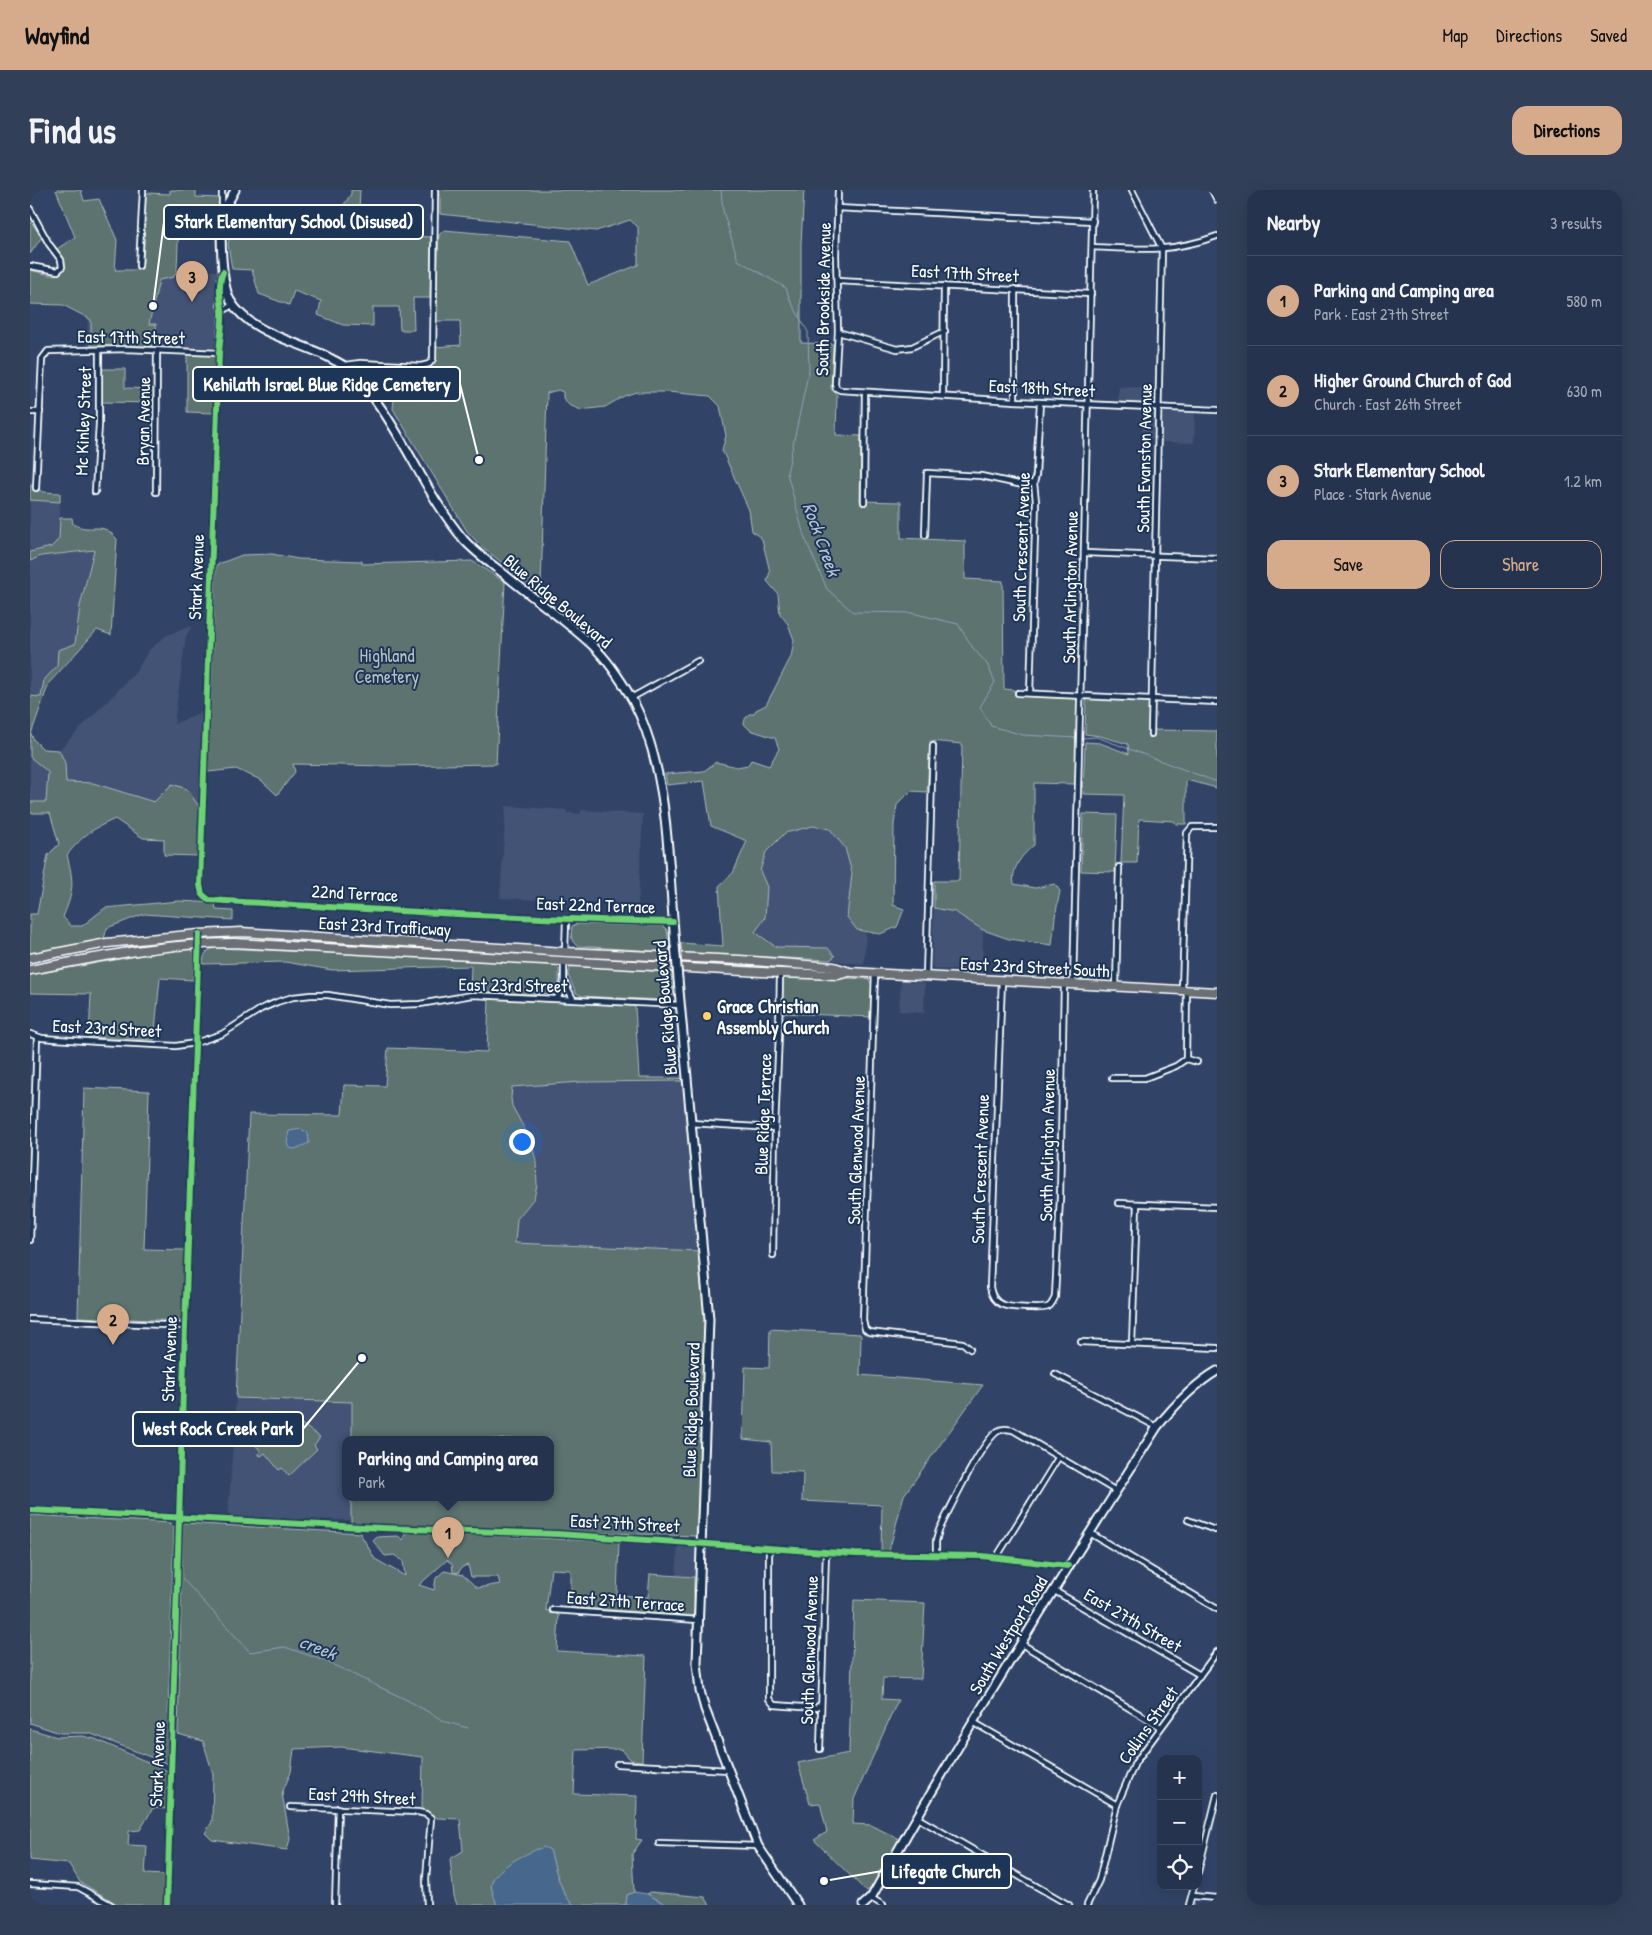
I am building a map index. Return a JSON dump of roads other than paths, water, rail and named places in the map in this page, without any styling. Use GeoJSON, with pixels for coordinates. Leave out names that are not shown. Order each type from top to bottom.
{"type":"FeatureCollection","features":[{"type":"Feature","properties":{"kind":"main road"},"geometry":{"type":"LineString","coordinates":[[222,217],[234,190]]}},
{"type":"Feature","properties":{"kind":"main road","name":"Stark Avenue"},"geometry":{"type":"LineString","coordinates":[[222,217],[222,272]]}},
{"type":"Feature","properties":{"kind":"main road","name":"Blue Ridge Boulevard"},"geometry":{"type":"LineString","coordinates":[[222,272],[225,287],[233,304],[242,316],[256,326],[344,366],[374,398],[450,523],[484,559],[594,646],[615,672],[631,698],[647,732],[657,770],[664,822],[709,1319],[698,1620],[697,1663],[700,1691],[758,1846],[798,1905]]}},
{"type":"Feature","properties":{"kind":"main road","name":"East 23rd Trafficway"},"geometry":{"type":"LineString","coordinates":[[30,958],[107,943],[241,932],[565,952],[740,960]]}},
{"type":"Feature","properties":{"kind":"main road","name":"East 23rd Trafficway"},"geometry":{"type":"LineString","coordinates":[[30,970],[134,950],[199,943],[283,945],[739,970]]}},
{"type":"Feature","properties":{"kind":"main road","name":"East 23rd Street South"},"geometry":{"type":"LineString","coordinates":[[740,960],[834,966],[850,972]]}},
{"type":"Feature","properties":{"kind":"main road","name":"East 23rd Street South"},"geometry":{"type":"LineString","coordinates":[[739,970],[838,975],[850,972],[875,973],[1217,992]]}},
{"type":"Feature","properties":{"kind":"main road","name":"South Westport Road"},"geometry":{"type":"LineString","coordinates":[[863,1905],[871,1898],[916,1817],[1020,1643],[1157,1426],[1192,1390],[1217,1371]]}},
{"type":"Feature","properties":{"kind":"street"},"geometry":{"type":"LineString","coordinates":[[139,266],[143,190]]}},
{"type":"Feature","properties":{"kind":"street","name":"Stark Avenue"},"geometry":{"type":"LineString","coordinates":[[222,190],[222,217]]}},
{"type":"Feature","properties":{"kind":"street"},"geometry":{"type":"LineString","coordinates":[[344,366],[360,363],[421,366],[429,364],[433,360],[435,190]]}},
{"type":"Feature","properties":{"kind":"street","name":"South Brookside Avenue"},"geometry":{"type":"LineString","coordinates":[[838,190],[836,388],[865,392]]}},
{"type":"Feature","properties":{"kind":"street","name":"South Arlington Avenue"},"geometry":{"type":"LineString","coordinates":[[1050,1305],[1055,1297],[1080,730],[1093,190]]}},
{"type":"Feature","properties":{"kind":"street","name":"South Evanston Avenue"},"geometry":{"type":"LineString","coordinates":[[1132,190],[1162,250],[1152,734]]}},
{"type":"Feature","properties":{"kind":"street"},"geometry":{"type":"LineString","coordinates":[[1212,190],[1217,200]]}},
{"type":"Feature","properties":{"kind":"street"},"geometry":{"type":"LineString","coordinates":[[838,208],[1093,221]]}},
{"type":"Feature","properties":{"kind":"street"},"geometry":{"type":"LineString","coordinates":[[30,209],[49,244],[61,260],[62,267],[58,272],[30,266]]}},
{"type":"Feature","properties":{"kind":"street"},"geometry":{"type":"LineString","coordinates":[[1092,247],[1162,250],[1198,243],[1217,236]]}},
{"type":"Feature","properties":{"kind":"street","name":"Stark Avenue"},"geometry":{"type":"LineString","coordinates":[[200,885],[222,312],[220,305],[220,280],[222,272]]}},
{"type":"Feature","properties":{"kind":"street","name":"East 17th Street"},"geometry":{"type":"LineString","coordinates":[[837,281],[1091,294]]}},
{"type":"Feature","properties":{"kind":"street"},"geometry":{"type":"LineString","coordinates":[[943,396],[944,286]]}},
{"type":"Feature","properties":{"kind":"street"},"geometry":{"type":"LineString","coordinates":[[1015,289],[1015,401]]}},
{"type":"Feature","properties":{"kind":"street"},"geometry":{"type":"LineString","coordinates":[[222,312],[233,304]]}},
{"type":"Feature","properties":{"kind":"street"},"geometry":{"type":"LineString","coordinates":[[838,332],[897,349],[912,347],[945,331]]}},
{"type":"Feature","properties":{"kind":"street","name":"Mc Kinley Street"},"geometry":{"type":"LineString","coordinates":[[95,492],[99,424],[99,350]]}},
{"type":"Feature","properties":{"kind":"street","name":"East 17th Street"},"geometry":{"type":"LineString","coordinates":[[40,412],[42,359],[48,351],[157,350],[219,353]]}},
{"type":"Feature","properties":{"kind":"street","name":"Bryan Avenue"},"geometry":{"type":"LineString","coordinates":[[156,492],[157,350]]}},
{"type":"Feature","properties":{"kind":"street"},"geometry":{"type":"LineString","coordinates":[[864,502],[865,392]]}},
{"type":"Feature","properties":{"kind":"street","name":"East 18th Street"},"geometry":{"type":"LineString","coordinates":[[865,392],[1217,410]]}},
{"type":"Feature","properties":{"kind":"street","name":"South Crescent Avenue"},"geometry":{"type":"LineString","coordinates":[[1030,693],[1036,501],[1034,483],[1040,402]]}},
{"type":"Feature","properties":{"kind":"street"},"geometry":{"type":"LineString","coordinates":[[30,412],[40,412],[36,488]]}},
{"type":"Feature","properties":{"kind":"street"},"geometry":{"type":"LineString","coordinates":[[925,535],[927,473],[981,476],[1022,485],[1034,483]]}},
{"type":"Feature","properties":{"kind":"street"},"geometry":{"type":"LineString","coordinates":[[1084,553],[1217,558]]}},
{"type":"Feature","properties":{"kind":"street"},"geometry":{"type":"LineString","coordinates":[[631,698],[698,660]]}},
{"type":"Feature","properties":{"kind":"street"},"geometry":{"type":"LineString","coordinates":[[1018,693],[1217,702]]}},
{"type":"Feature","properties":{"kind":"street"},"geometry":{"type":"LineString","coordinates":[[926,976],[933,746]]}},
{"type":"Feature","properties":{"kind":"street"},"geometry":{"type":"LineString","coordinates":[[1186,1058],[1184,990],[1188,831],[1192,827],[1217,827]]}},
{"type":"Feature","properties":{"kind":"street"},"geometry":{"type":"LineString","coordinates":[[1116,986],[1119,867]]}},
{"type":"Feature","properties":{"kind":"street","name":"22nd Terrace"},"geometry":{"type":"LineString","coordinates":[[200,885],[202,894],[209,900],[519,917]]}},
{"type":"Feature","properties":{"kind":"street","name":"East 22nd Terrace"},"geometry":{"type":"LineString","coordinates":[[519,917],[672,922]]}},
{"type":"Feature","properties":{"kind":"street"},"geometry":{"type":"LineString","coordinates":[[565,952],[566,920]]}},
{"type":"Feature","properties":{"kind":"street","name":"Stark Avenue"},"geometry":{"type":"LineString","coordinates":[[168,1905],[185,1326],[200,934]]}},
{"type":"Feature","properties":{"kind":"street"},"geometry":{"type":"LineString","coordinates":[[557,998],[562,990],[564,981],[564,960]]}},
{"type":"Feature","properties":{"kind":"street","name":"Blue Ridge Terrace"},"geometry":{"type":"LineString","coordinates":[[773,1255],[780,973]]}},
{"type":"Feature","properties":{"kind":"street","name":"South Glenwood Avenue"},"geometry":{"type":"LineString","coordinates":[[875,973],[863,1320],[869,1332],[963,1344],[970,1349]]}},
{"type":"Feature","properties":{"kind":"street","name":"South Crescent Avenue"},"geometry":{"type":"LineString","coordinates":[[1002,980],[993,1169],[991,1293],[998,1303],[1007,1307],[1044,1308],[1050,1305]]}},
{"type":"Feature","properties":{"kind":"street"},"geometry":{"type":"LineString","coordinates":[[564,981],[573,999]]}},
{"type":"Feature","properties":{"kind":"street","name":"East 23rd Street"},"geometry":{"type":"LineString","coordinates":[[30,1034],[37,1037],[176,1046],[195,1043],[222,1034],[261,1009],[293,997],[328,995],[402,1006],[472,995],[680,1005]]}},
{"type":"Feature","properties":{"kind":"street"},"geometry":{"type":"LineString","coordinates":[[30,1240],[37,1037]]}},
{"type":"Feature","properties":{"kind":"street"},"geometry":{"type":"LineString","coordinates":[[1186,1058],[1197,1062]]}},
{"type":"Feature","properties":{"kind":"street"},"geometry":{"type":"LineString","coordinates":[[1112,1078],[1145,1078],[1176,1066],[1186,1058]]}},
{"type":"Feature","properties":{"kind":"street"},"geometry":{"type":"LineString","coordinates":[[690,1123],[775,1128]]}},
{"type":"Feature","properties":{"kind":"street"},"geometry":{"type":"LineString","coordinates":[[1118,1203],[1217,1207]]}},
{"type":"Feature","properties":{"kind":"street"},"geometry":{"type":"LineString","coordinates":[[1132,1344],[1137,1204]]}},
{"type":"Feature","properties":{"kind":"street"},"geometry":{"type":"LineString","coordinates":[[30,1319],[185,1326]]}},
{"type":"Feature","properties":{"kind":"street"},"geometry":{"type":"LineString","coordinates":[[1081,1342],[1217,1348]]}},
{"type":"Feature","properties":{"kind":"street"},"geometry":{"type":"LineString","coordinates":[[1055,1374],[1157,1426]]}},
{"type":"Feature","properties":{"kind":"street"},"geometry":{"type":"LineString","coordinates":[[936,1555],[936,1541],[939,1530],[978,1456],[996,1432],[1004,1428],[1013,1430],[1116,1491]]}},
{"type":"Feature","properties":{"kind":"street"},"geometry":{"type":"LineString","coordinates":[[996,1558],[1058,1458]]}},
{"type":"Feature","properties":{"kind":"street","name":"East 27th Street"},"geometry":{"type":"LineString","coordinates":[[30,1510],[179,1519],[557,1534],[701,1542],[826,1552],[996,1558],[1068,1566]]}},
{"type":"Feature","properties":{"kind":"street"},"geometry":{"type":"LineString","coordinates":[[1188,1520],[1215,1530],[1217,1529]]}},
{"type":"Feature","properties":{"kind":"street"},"geometry":{"type":"LineString","coordinates":[[1090,1533],[1217,1609]]}},
{"type":"Feature","properties":{"kind":"street"},"geometry":{"type":"LineString","coordinates":[[769,1548],[769,1699],[774,1705],[816,1708],[820,1705]]}},
{"type":"Feature","properties":{"kind":"street","name":"South Glenwood Avenue"},"geometry":{"type":"LineString","coordinates":[[820,1750],[826,1552]]}},
{"type":"Feature","properties":{"kind":"street","name":"East 27th Street"},"geometry":{"type":"LineString","coordinates":[[1053,1590],[1200,1675]]}},
{"type":"Feature","properties":{"kind":"street","name":"East 27th Terrace"},"geometry":{"type":"LineString","coordinates":[[553,1610],[698,1620]]}},
{"type":"Feature","properties":{"kind":"street"},"geometry":{"type":"LineString","coordinates":[[1020,1643],[1161,1727]]}},
{"type":"Feature","properties":{"kind":"street","name":"Collins Street"},"geometry":{"type":"LineString","coordinates":[[1087,1905],[1099,1880],[1117,1805],[1135,1763],[1217,1652]]}},
{"type":"Feature","properties":{"kind":"street"},"geometry":{"type":"LineString","coordinates":[[973,1722],[1117,1805]]}},
{"type":"Feature","properties":{"kind":"street"},"geometry":{"type":"LineString","coordinates":[[618,1764],[729,1770]]}},
{"type":"Feature","properties":{"kind":"street"},"geometry":{"type":"LineString","coordinates":[[1202,1856],[1217,1795]]}},
{"type":"Feature","properties":{"kind":"street","name":"East 29th Street"},"geometry":{"type":"LineString","coordinates":[[290,1807],[418,1812],[426,1814],[431,1818],[426,1879],[427,1905]]}},
{"type":"Feature","properties":{"kind":"street"},"geometry":{"type":"LineString","coordinates":[[335,1905],[338,1808]]}},
{"type":"Feature","properties":{"kind":"street"},"geometry":{"type":"LineString","coordinates":[[916,1817],[1070,1905]]}},
{"type":"Feature","properties":{"kind":"street"},"geometry":{"type":"LineString","coordinates":[[660,1843],[758,1846]]}},
{"type":"Feature","properties":{"kind":"street"},"geometry":{"type":"LineString","coordinates":[[30,1884],[78,1886],[111,1905]]}},
{"type":"Feature","properties":{"kind":"street"},"geometry":{"type":"LineString","coordinates":[[1189,1905],[1193,1890]]}},
{"type":"Feature","properties":{"kind":"street"},"geometry":{"type":"LineString","coordinates":[[1192,1896],[1217,1898]]}},
{"type":"Feature","properties":{"kind":"street"},"geometry":{"type":"LineString","coordinates":[[871,1898],[883,1905]]}},
{"type":"Feature","properties":{"kind":"waterway","name":"Rock Creek"},"geometry":{"type":"LineString","coordinates":[[721,190],[723,211],[738,260],[786,288],[790,300],[808,332],[809,370],[787,473],[804,536],[827,589],[853,612],[912,613],[958,624],[973,648],[987,664],[995,682],[980,707],[991,726],[1023,735],[1077,738]]}},
{"type":"Feature","properties":{"kind":"waterway","name":"Rock Creek"},"geometry":{"type":"LineString","coordinates":[[1081,738],[1097,737],[1217,782]]}},
{"type":"Feature","properties":{"kind":"waterway","name":"creek"},"geometry":{"type":"LineString","coordinates":[[180,1576],[250,1652],[285,1647],[325,1661],[407,1700],[446,1722],[468,1728]]}},
{"type":"Feature","properties":{"kind":"place","name":"Stark Elementary School"},"geometry":{"type":"Point","coordinates":[192,302]}},
{"type":"Feature","properties":{"kind":"place","name":"Stark Elementary School (Disused)"},"geometry":{"type":"Point","coordinates":[153,306]}},
{"type":"Feature","properties":{"kind":"place","name":"Kehilath Israel Blue Ridge Cemetery"},"geometry":{"type":"Point","coordinates":[479,460]}},
{"type":"Feature","properties":{"kind":"place","name":"Grace Christian Assembly Church"},"geometry":{"type":"Point","coordinates":[707,1016]}},
{"type":"Feature","properties":{"kind":"place","name":"Higher Ground Church of God"},"geometry":{"type":"Point","coordinates":[113,1345]}},
{"type":"Feature","properties":{"kind":"place","name":"West Rock Creek Park"},"geometry":{"type":"Point","coordinates":[362,1358]}},
{"type":"Feature","properties":{"kind":"place","name":"Parking and Camping area"},"geometry":{"type":"Point","coordinates":[448,1558]}},
{"type":"Feature","properties":{"kind":"place","name":"Lifegate Church"},"geometry":{"type":"Point","coordinates":[824,1881]}},
{"type":"Feature","properties":{"kind":"park label","name":"Highland Cemetery"},"geometry":{"type":"Point","coordinates":[387,665]}}]}
